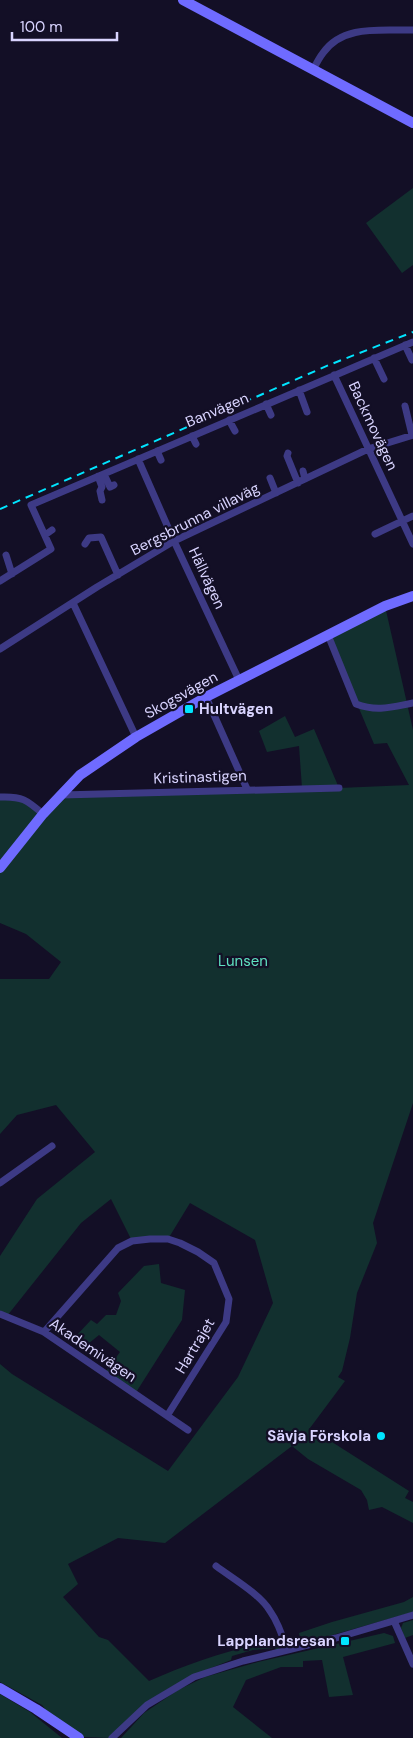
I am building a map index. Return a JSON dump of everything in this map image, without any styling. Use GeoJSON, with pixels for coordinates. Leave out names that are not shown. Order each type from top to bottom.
{"type":"FeatureCollection","features":[{"type":"Feature","properties":{"kind":"street"},"geometry":{"type":"LineString","coordinates":[[183,0],[413,123]]}},
{"type":"Feature","properties":{"kind":"street"},"geometry":{"type":"LineString","coordinates":[[313,70],[324,51],[339,39],[356,31],[413,30]]}},
{"type":"Feature","properties":{"kind":"street","name":"Banvägen"},"geometry":{"type":"LineString","coordinates":[[45,536],[33,517],[31,504],[413,342]]}},
{"type":"Feature","properties":{"kind":"street"},"geometry":{"type":"LineString","coordinates":[[405,345],[412,360]]}},
{"type":"Feature","properties":{"kind":"street"},"geometry":{"type":"LineString","coordinates":[[374,358],[384,379]]}},
{"type":"Feature","properties":{"kind":"street","name":"Backmovägen"},"geometry":{"type":"LineString","coordinates":[[334,375],[347,394],[368,449],[413,544]]}},
{"type":"Feature","properties":{"kind":"street"},"geometry":{"type":"LineString","coordinates":[[299,390],[307,412]]}},
{"type":"Feature","properties":{"kind":"street"},"geometry":{"type":"LineString","coordinates":[[266,404],[271,415]]}},
{"type":"Feature","properties":{"kind":"street"},"geometry":{"type":"LineString","coordinates":[[405,406],[413,435]]}},
{"type":"Feature","properties":{"kind":"street"},"geometry":{"type":"LineString","coordinates":[[229,420],[235,431]]}},
{"type":"Feature","properties":{"kind":"street","name":"Bergsbrunna villaväg"},"geometry":{"type":"LineString","coordinates":[[0,649],[174,541],[305,479],[343,465],[368,449],[382,449],[413,435]]}},
{"type":"Feature","properties":{"kind":"street"},"geometry":{"type":"LineString","coordinates":[[192,436],[196,444]]}},
{"type":"Feature","properties":{"kind":"street"},"geometry":{"type":"LineString","coordinates":[[157,451],[161,460]]}},
{"type":"Feature","properties":{"kind":"street"},"geometry":{"type":"LineString","coordinates":[[288,453],[287,456],[298,483]]}},
{"type":"Feature","properties":{"kind":"street","name":"Hällvägen"},"geometry":{"type":"LineString","coordinates":[[138,459],[174,541],[240,680]]}},
{"type":"Feature","properties":{"kind":"street"},"geometry":{"type":"LineString","coordinates":[[303,471],[305,479]]}},
{"type":"Feature","properties":{"kind":"street"},"geometry":{"type":"LineString","coordinates":[[101,475],[110,486],[114,485]]}},
{"type":"Feature","properties":{"kind":"street"},"geometry":{"type":"LineString","coordinates":[[101,475],[102,487],[100,491],[102,500]]}},
{"type":"Feature","properties":{"kind":"street"},"geometry":{"type":"LineString","coordinates":[[270,478],[276,493]]}},
{"type":"Feature","properties":{"kind":"street"},"geometry":{"type":"LineString","coordinates":[[376,534],[413,516]]}},
{"type":"Feature","properties":{"kind":"street"},"geometry":{"type":"LineString","coordinates":[[3,582],[12,574],[36,562],[51,549],[45,536],[52,530]]}},
{"type":"Feature","properties":{"kind":"street"},"geometry":{"type":"LineString","coordinates":[[85,544],[89,538],[101,537],[118,575]]}},
{"type":"Feature","properties":{"kind":"street"},"geometry":{"type":"LineString","coordinates":[[6,555],[12,574]]}},
{"type":"Feature","properties":{"kind":"street","name":"Skogsvägen"},"geometry":{"type":"LineString","coordinates":[[0,868],[43,814],[80,775],[136,737],[206,697],[385,606],[413,596]]}},
{"type":"Feature","properties":{"kind":"street"},"geometry":{"type":"LineString","coordinates":[[73,603],[136,737]]}},
{"type":"Feature","properties":{"kind":"street"},"geometry":{"type":"LineString","coordinates":[[328,635],[356,704],[370,709],[390,708],[413,703]]}},
{"type":"Feature","properties":{"kind":"street"},"geometry":{"type":"LineString","coordinates":[[206,697],[247,789]]}},
{"type":"Feature","properties":{"kind":"street","name":"Kristinastigen"},"geometry":{"type":"LineString","coordinates":[[61,795],[339,788]]}},
{"type":"Feature","properties":{"kind":"street"},"geometry":{"type":"LineString","coordinates":[[0,798],[17,797],[27,800],[43,814]]}},
{"type":"Feature","properties":{"kind":"street"},"geometry":{"type":"LineString","coordinates":[[0,1182],[52,1146]]}},
{"type":"Feature","properties":{"kind":"street","name":"Hartrajet"},"geometry":{"type":"LineString","coordinates":[[44,1332],[118,1248],[132,1241],[150,1238],[168,1239],[198,1252],[214,1264],[229,1299],[226,1322],[167,1416]]}},
{"type":"Feature","properties":{"kind":"street","name":"Akademivägen"},"geometry":{"type":"LineString","coordinates":[[0,1314],[44,1332],[167,1416]]}},
{"type":"Feature","properties":{"kind":"street"},"geometry":{"type":"LineString","coordinates":[[167,1416],[188,1430]]}},
{"type":"Feature","properties":{"kind":"street"},"geometry":{"type":"LineString","coordinates":[[216,1566],[257,1597],[270,1610],[284,1637],[287,1650]]}},
{"type":"Feature","properties":{"kind":"street"},"geometry":{"type":"LineString","coordinates":[[112,1738],[120,1734],[147,1705],[194,1677],[243,1661],[336,1638],[413,1615]]}},
{"type":"Feature","properties":{"kind":"street"},"geometry":{"type":"LineString","coordinates":[[394,1621],[413,1664]]}},
{"type":"Feature","properties":{"kind":"street"},"geometry":{"type":"LineString","coordinates":[[0,1688],[36,1709],[79,1738]]}},
{"type":"Feature","properties":{"kind":"street"},"geometry":{"type":"LineString","coordinates":[[36,1709],[66,1738]]}},
{"type":"Feature","properties":{"kind":"green space"},"geometry":{"type":"Polygon","coordinates":[[[413,188],[413,265],[402,273],[366,223],[413,188]]]}},
{"type":"Feature","properties":{"kind":"green space","name":"Lunsen"},"geometry":{"type":"Polygon","coordinates":[[[385,606],[413,730],[413,1103],[373,1223],[377,1243],[357,1293],[350,1338],[342,1371],[338,1377],[345,1381],[310,1428],[409,1491],[405,1498],[413,1502],[413,1523],[382,1507],[369,1510],[367,1500],[361,1490],[308,1459],[292,1446],[165,1543],[118,1538],[68,1564],[78,1584],[63,1597],[99,1637],[108,1640],[149,1681],[215,1656],[283,1639],[282,1646],[277,1651],[275,1648],[253,1650],[232,1656],[231,1660],[170,1688],[147,1702],[109,1738],[83,1737],[50,1715],[42,1705],[0,1682],[0,1364],[12,1374],[168,1471],[238,1377],[273,1303],[255,1240],[190,1203],[168,1239],[132,1241],[111,1199],[81,1223],[7,1316],[0,1314],[0,1256],[37,1199],[95,1152],[56,1105],[17,1115],[0,1134],[0,979],[49,979],[61,962],[26,934],[0,923],[0,797],[17,797],[43,814],[61,795],[302,788],[299,746],[267,752],[259,731],[285,716],[295,737],[314,729],[339,788],[409,785],[387,743],[374,744],[328,635],[385,606]]]}},
{"type":"Feature","properties":{"kind":"green space"},"geometry":{"type":"Polygon","coordinates":[[[159,1264],[161,1283],[185,1290],[182,1320],[135,1394],[105,1373],[120,1352],[99,1335],[88,1344],[76,1336],[91,1320],[97,1324],[106,1315],[116,1315],[121,1301],[118,1293],[144,1266],[159,1264]]]}},
{"type":"Feature","properties":{"kind":"green space"},"geometry":{"type":"Polygon","coordinates":[[[413,1597],[413,1612],[301,1644],[299,1633],[404,1602],[413,1597]]]}},
{"type":"Feature","properties":{"kind":"green space"},"geometry":{"type":"Polygon","coordinates":[[[413,1620],[413,1635],[405,1638],[401,1628],[403,1623],[413,1620]]]}},
{"type":"Feature","properties":{"kind":"green space"},"geometry":{"type":"Polygon","coordinates":[[[384,1633],[393,1636],[395,1643],[343,1657],[353,1695],[329,1697],[322,1660],[303,1661],[303,1667],[281,1667],[246,1680],[233,1707],[272,1738],[121,1738],[144,1713],[178,1690],[205,1677],[258,1662],[384,1633]]]}},
{"type":"Feature","properties":{"kind":"green space"},"geometry":{"type":"Polygon","coordinates":[[[0,1694],[30,1712],[62,1738],[0,1738],[0,1694]]]}},
{"type":"Feature","properties":{"kind":"railway"},"geometry":{"type":"LineString","coordinates":[[0,509],[329,365],[413,332]]}},
{"type":"Feature","properties":{"kind":"place","name":"Hultvägen"},"geometry":{"type":"Point","coordinates":[189,709]}},
{"type":"Feature","properties":{"kind":"place","name":"Sävja Förskola"},"geometry":{"type":"Point","coordinates":[381,1436]}},
{"type":"Feature","properties":{"kind":"place","name":"Lapplandsresan"},"geometry":{"type":"Point","coordinates":[345,1641]}}]}
